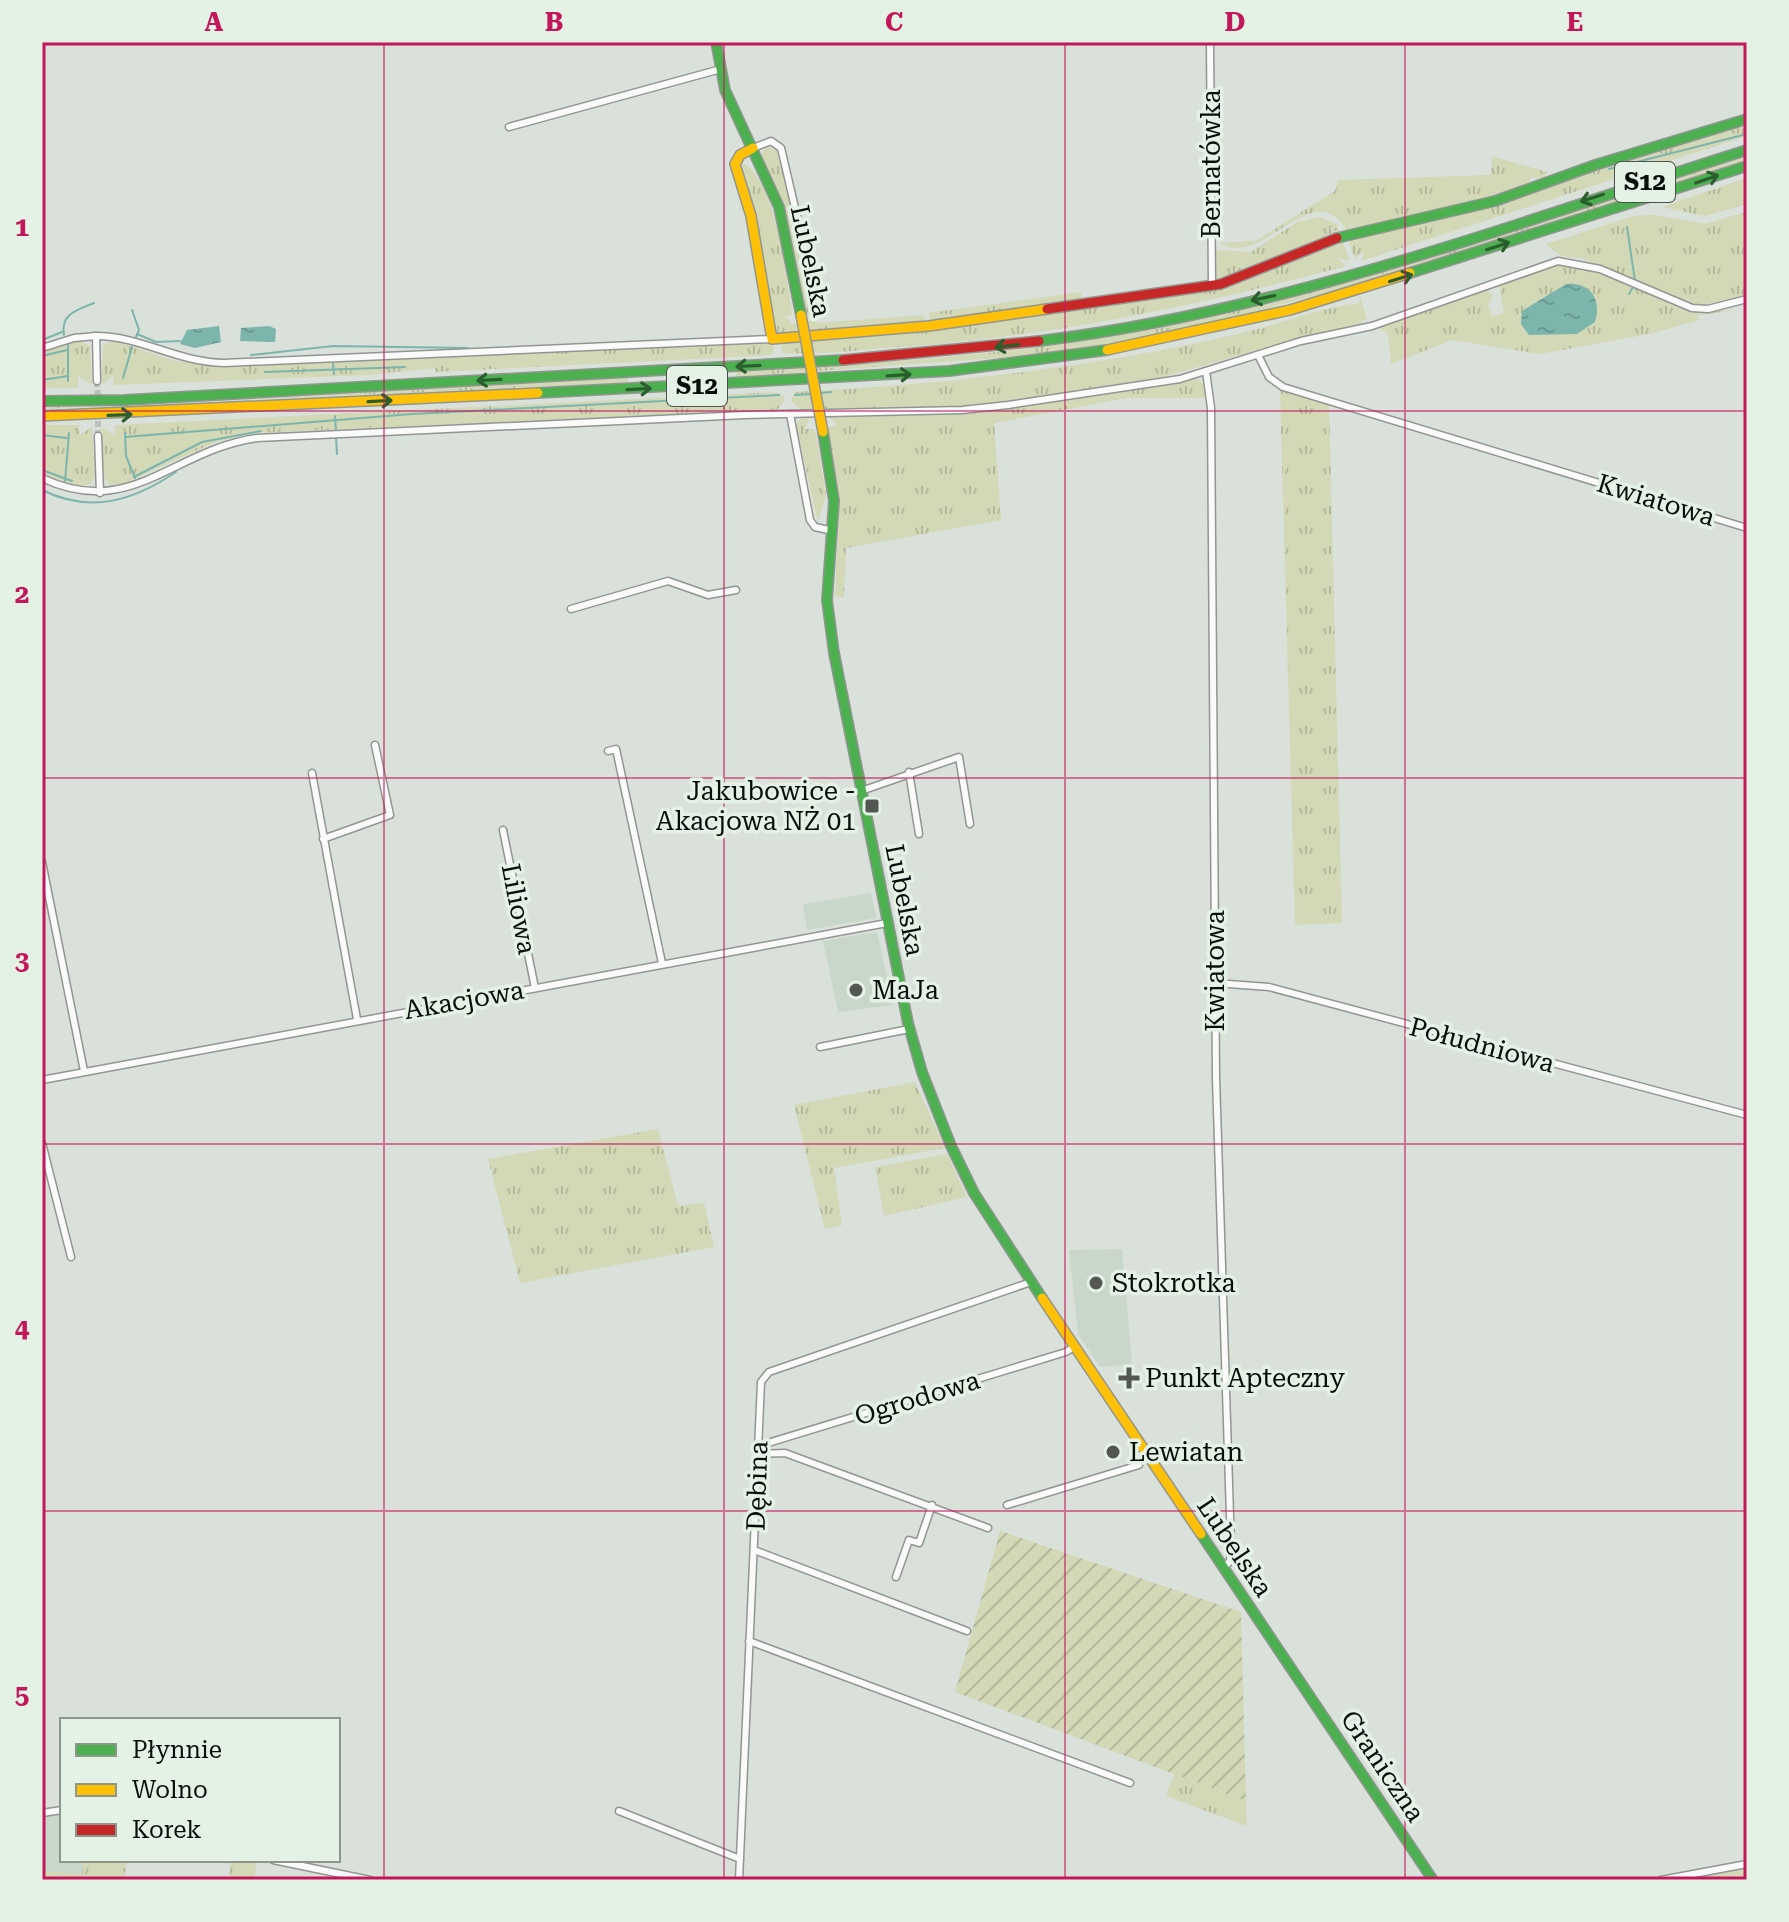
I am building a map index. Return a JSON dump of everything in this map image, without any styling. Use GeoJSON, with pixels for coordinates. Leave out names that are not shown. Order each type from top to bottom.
{"type":"FeatureCollection","features":[{"type":"Feature","properties":{"kind":"main road","name":"Lubelska"},"geometry":{"type":"LineString","coordinates":[[716,42],[730,102],[779,207],[801,315],[833,492],[829,622],[909,1029],[965,1176],[1031,1282],[1296,1677]]}},
{"type":"Feature","properties":{"kind":"main road"},"geometry":{"type":"LineString","coordinates":[[753,148],[740,155],[735,164],[752,224],[772,339],[929,326],[1212,286],[1248,275],[1337,237],[1495,201],[1595,165],[1747,119]]}},
{"type":"Feature","properties":{"kind":"main road","name":"S12"},"geometry":{"type":"LineString","coordinates":[[42,401],[124,400],[939,353],[1109,331],[1217,309],[1374,268],[1747,150]]}},
{"type":"Feature","properties":{"kind":"main road","name":"S12"},"geometry":{"type":"LineString","coordinates":[[42,416],[785,382],[949,371],[1121,348],[1345,295],[1747,166]]}},
{"type":"Feature","properties":{"kind":"main road","name":"Graniczna"},"geometry":{"type":"LineString","coordinates":[[1296,1677],[1433,1880]]}},
{"type":"Feature","properties":{"kind":"street","name":"Bernatówka"},"geometry":{"type":"LineString","coordinates":[[1210,42],[1212,286]]}},
{"type":"Feature","properties":{"kind":"street"},"geometry":{"type":"LineString","coordinates":[[509,127],[721,69]]}},
{"type":"Feature","properties":{"kind":"street"},"geometry":{"type":"LineString","coordinates":[[753,148],[771,141],[781,148],[819,310]]}},
{"type":"Feature","properties":{"kind":"street"},"geometry":{"type":"LineString","coordinates":[[42,478],[70,490],[100,493],[135,486],[215,447],[257,438],[987,407],[1150,384],[1206,371],[1301,341],[1380,324],[1558,261],[1600,269],[1692,308],[1708,309],[1747,299]]}},
{"type":"Feature","properties":{"kind":"street"},"geometry":{"type":"LineString","coordinates":[[96,336],[97,381]]}},
{"type":"Feature","properties":{"kind":"street"},"geometry":{"type":"LineString","coordinates":[[42,348],[74,338],[96,336],[124,339],[189,361],[224,363],[772,339]]}},
{"type":"Feature","properties":{"kind":"street","name":"Kwiatowa"},"geometry":{"type":"LineString","coordinates":[[1258,355],[1269,377],[1283,387],[1747,528]]}},
{"type":"Feature","properties":{"kind":"street","name":"Kwiatowa"},"geometry":{"type":"LineString","coordinates":[[1206,371],[1211,408],[1215,983],[1231,1547],[1230,1561],[1223,1569]]}},
{"type":"Feature","properties":{"kind":"street"},"geometry":{"type":"LineString","coordinates":[[790,414],[810,520],[815,527],[833,531]]}},
{"type":"Feature","properties":{"kind":"street"},"geometry":{"type":"LineString","coordinates":[[98,436],[100,493]]}},
{"type":"Feature","properties":{"kind":"street"},"geometry":{"type":"LineString","coordinates":[[571,609],[668,581],[708,595],[736,590]]}},
{"type":"Feature","properties":{"kind":"street"},"geometry":{"type":"LineString","coordinates":[[323,839],[390,815],[375,745]]}},
{"type":"Feature","properties":{"kind":"street"},"geometry":{"type":"LineString","coordinates":[[608,751],[616,749],[662,963]]}},
{"type":"Feature","properties":{"kind":"street"},"geometry":{"type":"LineString","coordinates":[[861,791],[959,757],[970,824]]}},
{"type":"Feature","properties":{"kind":"street"},"geometry":{"type":"LineString","coordinates":[[909,772],[919,834]]}},
{"type":"Feature","properties":{"kind":"street"},"geometry":{"type":"LineString","coordinates":[[312,773],[357,1019]]}},
{"type":"Feature","properties":{"kind":"street","name":"Liliowa"},"geometry":{"type":"LineString","coordinates":[[503,830],[535,988]]}},
{"type":"Feature","properties":{"kind":"street"},"geometry":{"type":"LineString","coordinates":[[42,862],[84,1071]]}},
{"type":"Feature","properties":{"kind":"street","name":"Akacjowa"},"geometry":{"type":"LineString","coordinates":[[42,1080],[357,1019],[887,923]]}},
{"type":"Feature","properties":{"kind":"street","name":"Południowa"},"geometry":{"type":"LineString","coordinates":[[1215,983],[1269,987],[1747,1115]]}},
{"type":"Feature","properties":{"kind":"street"},"geometry":{"type":"LineString","coordinates":[[820,1047],[909,1029]]}},
{"type":"Feature","properties":{"kind":"street"},"geometry":{"type":"LineString","coordinates":[[42,1143],[71,1257]]}},
{"type":"Feature","properties":{"kind":"street","name":"Dębina"},"geometry":{"type":"LineString","coordinates":[[739,1880],[760,1386],[769,1372],[1031,1282]]}},
{"type":"Feature","properties":{"kind":"street","name":"Ogrodowa"},"geometry":{"type":"LineString","coordinates":[[758,1450],[1074,1347]]}},
{"type":"Feature","properties":{"kind":"street"},"geometry":{"type":"LineString","coordinates":[[758,1450],[785,1453],[988,1528]]}},
{"type":"Feature","properties":{"kind":"street"},"geometry":{"type":"LineString","coordinates":[[1007,1505],[1139,1465]]}},
{"type":"Feature","properties":{"kind":"street"},"geometry":{"type":"LineString","coordinates":[[896,1577],[909,1540],[919,1543],[932,1505]]}},
{"type":"Feature","properties":{"kind":"street"},"geometry":{"type":"LineString","coordinates":[[754,1550],[967,1631]]}},
{"type":"Feature","properties":{"kind":"street"},"geometry":{"type":"LineString","coordinates":[[749,1641],[1130,1783]]}},
{"type":"Feature","properties":{"kind":"street"},"geometry":{"type":"LineString","coordinates":[[619,1811],[740,1859]]}},
{"type":"Feature","properties":{"kind":"street"},"geometry":{"type":"LineString","coordinates":[[283,1862],[370,1880]]}},
{"type":"Feature","properties":{"kind":"street"},"geometry":{"type":"LineString","coordinates":[[1661,1880],[1747,1864]]}},
{"type":"Feature","properties":{"kind":"shaded area"},"geometry":{"type":"Polygon","coordinates":[[[871,893],[876,918],[807,930],[803,904],[871,893]]]}},
{"type":"Feature","properties":{"kind":"shaded area"},"geometry":{"type":"Polygon","coordinates":[[[877,932],[893,1005],[838,1012],[823,941],[877,932]]]}},
{"type":"Feature","properties":{"kind":"shaded area"},"geometry":{"type":"Polygon","coordinates":[[[1122,1249],[1132,1364],[1100,1367],[1078,1334],[1069,1250],[1122,1249]]]}},
{"type":"Feature","properties":{"kind":"shaded area"},"geometry":{"type":"Polygon","coordinates":[[[60,1814],[60,1862],[83,1862],[82,1874],[42,1871],[42,1817],[60,1814]]]}},
{"type":"Feature","properties":{"kind":"green space"},"geometry":{"type":"Polygon","coordinates":[[[1747,121],[1747,136],[1361,261],[1364,252],[1355,258],[1345,228],[1332,215],[1317,212],[1252,245],[1236,248],[1220,243],[1255,241],[1335,191],[1338,180],[1491,175],[1492,156],[1547,172],[1543,178],[1530,178],[1529,185],[1494,194],[1487,200],[1350,229],[1353,220],[1349,228],[1352,239],[1359,244],[1353,236],[1508,200],[1592,169],[1747,121]]]}},
{"type":"Feature","properties":{"kind":"green space"},"geometry":{"type":"Polygon","coordinates":[[[766,146],[778,151],[817,323],[923,315],[925,322],[778,333],[742,162],[754,172],[771,207],[792,310],[792,315],[785,316],[792,324],[809,322],[814,316],[806,314],[785,212],[761,156],[766,146]]]}},
{"type":"Feature","properties":{"kind":"green space"},"geometry":{"type":"Polygon","coordinates":[[[1747,154],[1747,161],[1394,275],[1198,326],[1091,347],[999,358],[736,377],[736,372],[1025,349],[1198,320],[1406,265],[1747,154]]]}},
{"type":"Feature","properties":{"kind":"green space"},"geometry":{"type":"Polygon","coordinates":[[[1747,178],[1747,204],[1705,216],[1662,207],[1747,178]]]}},
{"type":"Feature","properties":{"kind":"green space"},"geometry":{"type":"Polygon","coordinates":[[[1747,212],[1747,296],[1697,306],[1581,258],[1561,256],[1546,244],[1634,216],[1655,215],[1704,224],[1747,212]]]}},
{"type":"Feature","properties":{"kind":"green space"},"geometry":{"type":"Polygon","coordinates":[[[1320,217],[1336,224],[1350,261],[1337,258],[1346,266],[1180,306],[1012,336],[826,353],[783,353],[781,348],[787,341],[896,335],[1240,283],[1338,242],[1336,250],[1340,243],[1337,232],[1329,227],[1336,234],[1222,280],[1214,275],[1214,250],[1251,252],[1297,222],[1320,217]]]}},
{"type":"Feature","properties":{"kind":"green space"},"geometry":{"type":"Polygon","coordinates":[[[1566,262],[1582,265],[1697,312],[1734,310],[1696,316],[1700,320],[1649,334],[1540,354],[1452,340],[1391,364],[1388,334],[1379,327],[1486,288],[1493,296],[1488,304],[1492,316],[1504,313],[1499,284],[1566,262]]]}},
{"type":"Feature","properties":{"kind":"green space"},"geometry":{"type":"Polygon","coordinates":[[[1081,292],[1081,302],[931,321],[928,313],[1081,292]]]}},
{"type":"Feature","properties":{"kind":"green space"},"geometry":{"type":"Polygon","coordinates":[[[1360,296],[1367,320],[1360,320],[1364,325],[1308,335],[1164,377],[975,406],[800,409],[791,401],[794,392],[968,379],[1140,354],[1359,304],[1360,296]]]}},
{"type":"Feature","properties":{"kind":"green space"},"geometry":{"type":"Polygon","coordinates":[[[78,340],[90,346],[92,385],[78,376],[78,388],[42,388],[42,352],[78,340]]]}},
{"type":"Feature","properties":{"kind":"green space"},"geometry":{"type":"Polygon","coordinates":[[[114,341],[175,361],[219,366],[770,343],[774,348],[772,355],[435,372],[435,368],[368,375],[114,385],[113,376],[102,385],[103,345],[114,341]]]}},
{"type":"Feature","properties":{"kind":"green space"},"geometry":{"type":"Polygon","coordinates":[[[628,377],[628,383],[42,409],[42,403],[628,377]]]}},
{"type":"Feature","properties":{"kind":"green space"},"geometry":{"type":"Polygon","coordinates":[[[1197,379],[1205,385],[1206,398],[1127,398],[994,423],[1001,520],[846,548],[844,598],[835,596],[839,513],[828,427],[837,425],[829,417],[970,414],[1197,379]]]}},
{"type":"Feature","properties":{"kind":"green space"},"geometry":{"type":"Polygon","coordinates":[[[1280,390],[1329,405],[1342,923],[1295,925],[1280,390]]]}},
{"type":"Feature","properties":{"kind":"green space"},"geometry":{"type":"Polygon","coordinates":[[[776,392],[784,396],[777,410],[255,433],[218,441],[123,484],[111,486],[103,477],[102,427],[115,436],[115,425],[776,392]]]}},
{"type":"Feature","properties":{"kind":"green space"},"geometry":{"type":"Polygon","coordinates":[[[810,416],[805,429],[813,429],[816,435],[826,495],[818,522],[796,425],[801,418],[810,416]]]}},
{"type":"Feature","properties":{"kind":"green space"},"geometry":{"type":"Polygon","coordinates":[[[42,425],[79,425],[80,435],[92,427],[95,477],[90,484],[77,487],[42,473],[42,425]]]}},
{"type":"Feature","properties":{"kind":"green space"},"geometry":{"type":"Polygon","coordinates":[[[915,1082],[945,1148],[834,1168],[842,1225],[825,1229],[794,1105],[915,1082]]]}},
{"type":"Feature","properties":{"kind":"green space"},"geometry":{"type":"Polygon","coordinates":[[[658,1129],[678,1206],[704,1203],[714,1247],[520,1283],[488,1159],[658,1129]]]}},
{"type":"Feature","properties":{"kind":"green space"},"geometry":{"type":"Polygon","coordinates":[[[947,1154],[967,1197],[884,1216],[875,1167],[947,1154]]]}},
{"type":"Feature","properties":{"kind":"green space"},"geometry":{"type":"Polygon","coordinates":[[[1000,1531],[1241,1612],[1246,1801],[955,1692],[1000,1531]]]}},
{"type":"Feature","properties":{"kind":"green space"},"geometry":{"type":"Polygon","coordinates":[[[1174,1774],[1246,1801],[1247,1826],[1166,1796],[1174,1774]]]}},
{"type":"Feature","properties":{"kind":"green space"},"geometry":{"type":"Polygon","coordinates":[[[83,1862],[126,1862],[125,1878],[139,1880],[42,1880],[42,1871],[82,1874],[83,1862]]]}},
{"type":"Feature","properties":{"kind":"green space"},"geometry":{"type":"Polygon","coordinates":[[[231,1862],[256,1862],[255,1880],[229,1880],[231,1862]]]}},
{"type":"Feature","properties":{"kind":"green space"},"geometry":{"type":"Polygon","coordinates":[[[1747,1867],[1747,1880],[1678,1880],[1747,1867]]]}},
{"type":"Feature","properties":{"kind":"water"},"geometry":{"type":"Polygon","coordinates":[[[1566,284],[1582,286],[1592,294],[1597,306],[1595,322],[1577,334],[1529,335],[1521,324],[1522,311],[1566,284]]]}},
{"type":"Feature","properties":{"kind":"water"},"geometry":{"type":"Polygon","coordinates":[[[219,326],[221,342],[195,348],[180,344],[187,330],[219,326]]]}},
{"type":"Feature","properties":{"kind":"water"},"geometry":{"type":"Polygon","coordinates":[[[269,326],[276,329],[275,342],[240,341],[241,328],[269,326]]]}},
{"type":"Feature","properties":{"kind":"waterway"},"geometry":{"type":"LineString","coordinates":[[1609,169],[1747,134]]}},
{"type":"Feature","properties":{"kind":"waterway"},"geometry":{"type":"LineString","coordinates":[[1627,227],[1635,281]]}},
{"type":"Feature","properties":{"kind":"waterway"},"geometry":{"type":"LineString","coordinates":[[1629,294],[1633,287]]}},
{"type":"Feature","properties":{"kind":"waterway"},"geometry":{"type":"LineString","coordinates":[[64,335],[67,317],[94,303]]}},
{"type":"Feature","properties":{"kind":"waterway"},"geometry":{"type":"LineString","coordinates":[[132,310],[139,330],[136,337]]}},
{"type":"Feature","properties":{"kind":"waterway"},"geometry":{"type":"LineString","coordinates":[[42,340],[62,332]]}},
{"type":"Feature","properties":{"kind":"waterway"},"geometry":{"type":"LineString","coordinates":[[137,334],[156,342],[180,341]]}},
{"type":"Feature","properties":{"kind":"waterway"},"geometry":{"type":"LineString","coordinates":[[68,345],[68,381]]}},
{"type":"Feature","properties":{"kind":"waterway"},"geometry":{"type":"LineString","coordinates":[[251,355],[333,346],[468,348]]}},
{"type":"Feature","properties":{"kind":"waterway"},"geometry":{"type":"LineString","coordinates":[[123,378],[132,347]]}},
{"type":"Feature","properties":{"kind":"waterway"},"geometry":{"type":"LineString","coordinates":[[42,356],[67,350]]}},
{"type":"Feature","properties":{"kind":"waterway"},"geometry":{"type":"LineString","coordinates":[[333,364],[334,374]]}},
{"type":"Feature","properties":{"kind":"waterway"},"geometry":{"type":"LineString","coordinates":[[265,372],[405,367]]}},
{"type":"Feature","properties":{"kind":"waterway"},"geometry":{"type":"LineString","coordinates":[[42,380],[68,376]]}},
{"type":"Feature","properties":{"kind":"waterway"},"geometry":{"type":"LineString","coordinates":[[820,393],[831,392]]}},
{"type":"Feature","properties":{"kind":"waterway"},"geometry":{"type":"LineString","coordinates":[[795,395],[813,394]]}},
{"type":"Feature","properties":{"kind":"waterway"},"geometry":{"type":"LineString","coordinates":[[125,437],[412,414],[779,395]]}},
{"type":"Feature","properties":{"kind":"waterway"},"geometry":{"type":"LineString","coordinates":[[335,416],[336,431]]}},
{"type":"Feature","properties":{"kind":"waterway"},"geometry":{"type":"LineString","coordinates":[[134,477],[202,442],[261,431]]}},
{"type":"Feature","properties":{"kind":"waterway"},"geometry":{"type":"LineString","coordinates":[[65,481],[69,433]]}},
{"type":"Feature","properties":{"kind":"waterway"},"geometry":{"type":"LineString","coordinates":[[125,433],[126,456],[135,478]]}},
{"type":"Feature","properties":{"kind":"waterway"},"geometry":{"type":"LineString","coordinates":[[42,435],[67,438]]}},
{"type":"Feature","properties":{"kind":"waterway"},"geometry":{"type":"LineString","coordinates":[[336,437],[337,454]]}},
{"type":"Feature","properties":{"kind":"waterway"},"geometry":{"type":"LineString","coordinates":[[42,470],[72,481]]}},
{"type":"Feature","properties":{"kind":"waterway"},"geometry":{"type":"LineString","coordinates":[[42,490],[78,501],[111,501],[144,490],[176,472]]}},
{"type":"Feature","properties":{"kind":"tunnel"},"geometry":{"type":"LineString","coordinates":[[97,381],[98,401]]}},
{"type":"Feature","properties":{"kind":"tunnel"},"geometry":{"type":"LineString","coordinates":[[98,412],[98,436]]}},
{"type":"Feature","properties":{"kind":"traffic: fast"},"geometry":{"type":"LineString","coordinates":[[716,42],[725,90],[779,207],[801,315]]}},
{"type":"Feature","properties":{"kind":"traffic: fast"},"geometry":{"type":"LineString","coordinates":[[1337,238],[1495,201],[1595,165],[1747,119]]}},
{"type":"Feature","properties":{"kind":"traffic: fast"},"geometry":{"type":"LineString","coordinates":[[1039,341],[1130,327],[1309,287],[1485,235],[1747,150]]}},
{"type":"Feature","properties":{"kind":"traffic: fast"},"geometry":{"type":"LineString","coordinates":[[1410,273],[1747,166]]}},
{"type":"Feature","properties":{"kind":"traffic: fast"},"geometry":{"type":"LineString","coordinates":[[538,393],[949,371],[1107,350]]}},
{"type":"Feature","properties":{"kind":"traffic: fast"},"geometry":{"type":"LineString","coordinates":[[42,401],[124,400],[843,360]]}},
{"type":"Feature","properties":{"kind":"traffic: fast"},"geometry":{"type":"LineString","coordinates":[[823,432],[834,501],[827,600],[834,653],[908,1023],[922,1072],[951,1146],[974,1193],[1042,1298]]}},
{"type":"Feature","properties":{"kind":"traffic: fast"},"geometry":{"type":"LineString","coordinates":[[1201,1534],[1433,1880]]}},
{"type":"Feature","properties":{"kind":"traffic: slow"},"geometry":{"type":"LineString","coordinates":[[753,148],[740,155],[735,164],[751,216],[772,339],[929,326],[1047,309]]}},
{"type":"Feature","properties":{"kind":"traffic: slow"},"geometry":{"type":"LineString","coordinates":[[1107,350],[1290,310],[1410,273]]}},
{"type":"Feature","properties":{"kind":"traffic: slow"},"geometry":{"type":"LineString","coordinates":[[801,315],[823,432]]}},
{"type":"Feature","properties":{"kind":"traffic: slow"},"geometry":{"type":"LineString","coordinates":[[42,416],[538,393]]}},
{"type":"Feature","properties":{"kind":"traffic: slow"},"geometry":{"type":"LineString","coordinates":[[1042,1298],[1201,1534]]}},
{"type":"Feature","properties":{"kind":"traffic: jam"},"geometry":{"type":"LineString","coordinates":[[1047,309],[1221,284],[1337,238]]}},
{"type":"Feature","properties":{"kind":"traffic: jam"},"geometry":{"type":"LineString","coordinates":[[843,360],[1039,341]]}},
{"type":"Feature","properties":{"kind":"place","name":"Jakubowice - Akacjowa NŻ 01"},"geometry":{"type":"Point","coordinates":[872,806]}},
{"type":"Feature","properties":{"kind":"place","name":"MaJa"},"geometry":{"type":"Point","coordinates":[856,990]}},
{"type":"Feature","properties":{"kind":"place","name":"Stokrotka"},"geometry":{"type":"Point","coordinates":[1096,1283]}},
{"type":"Feature","properties":{"kind":"place","name":"Punkt Apteczny"},"geometry":{"type":"Point","coordinates":[1129,1378]}},
{"type":"Feature","properties":{"kind":"place","name":"Lewiatan"},"geometry":{"type":"Point","coordinates":[1113,1452]}}]}
